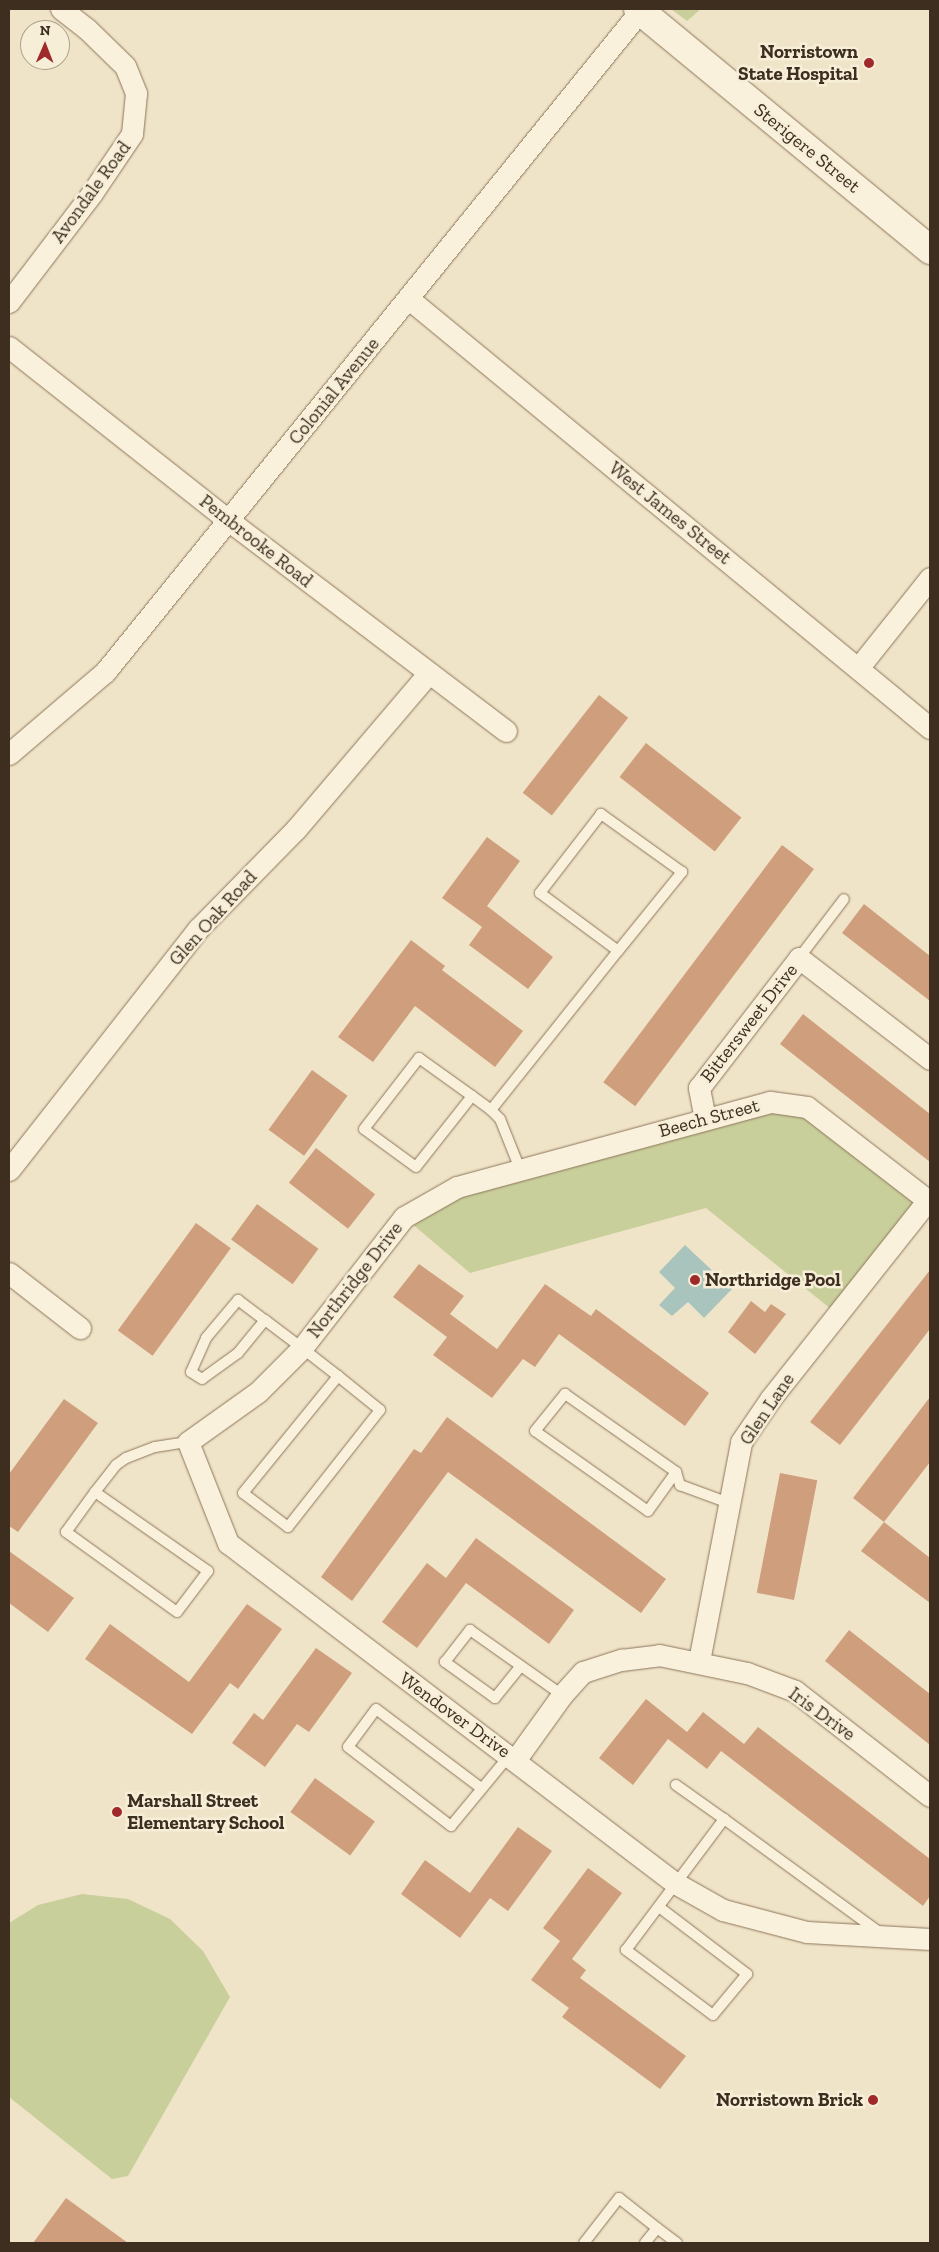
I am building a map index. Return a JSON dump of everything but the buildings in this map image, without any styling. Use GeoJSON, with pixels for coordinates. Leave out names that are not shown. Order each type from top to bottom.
{"type":"FeatureCollection","features":[{"type":"Feature","properties":{"kind":"street","name":"Avondale Road"},"geometry":{"type":"LineString","coordinates":[[9,302],[92,193],[132,134],[136,93],[125,66],[87,29],[61,9]]}},
{"type":"Feature","properties":{"kind":"street","name":"Sterigere Street"},"geometry":{"type":"LineString","coordinates":[[639,10],[930,250]]}},
{"type":"Feature","properties":{"kind":"street","name":"Colonial Avenue"},"geometry":{"type":"LineString","coordinates":[[9,754],[105,672],[409,299],[639,10]]}},
{"type":"Feature","properties":{"kind":"street","name":"West James Street"},"geometry":{"type":"LineString","coordinates":[[409,299],[859,667],[930,728]]}},
{"type":"Feature","properties":{"kind":"street","name":"Pembrooke Road"},"geometry":{"type":"LineString","coordinates":[[9,347],[228,520],[428,674],[506,731]]}},
{"type":"Feature","properties":{"kind":"street"},"geometry":{"type":"LineString","coordinates":[[859,667],[930,578]]}},
{"type":"Feature","properties":{"kind":"street","name":"Glen Oak Road"},"geometry":{"type":"LineString","coordinates":[[9,1170],[198,930],[296,829],[428,674]]}},
{"type":"Feature","properties":{"kind":"street"},"geometry":{"type":"LineString","coordinates":[[800,958],[930,1059]]}},
{"type":"Feature","properties":{"kind":"street","name":"Bittersweet Drive"},"geometry":{"type":"LineString","coordinates":[[705,1119],[699,1088],[800,958]]}},
{"type":"Feature","properties":{"kind":"street","name":"Beech Street"},"geometry":{"type":"LineString","coordinates":[[520,1170],[770,1102],[807,1107],[929,1201]]}},
{"type":"Feature","properties":{"kind":"street","name":"Northridge Drive"},"geometry":{"type":"LineString","coordinates":[[302,1348],[404,1217],[457,1187],[520,1170]]}},
{"type":"Feature","properties":{"kind":"street","name":"Glen Lane"},"geometry":{"type":"LineString","coordinates":[[699,1661],[741,1442],[771,1398],[929,1201]]}},
{"type":"Feature","properties":{"kind":"street"},"geometry":{"type":"LineString","coordinates":[[9,1273],[80,1328]]}},
{"type":"Feature","properties":{"kind":"street"},"geometry":{"type":"LineString","coordinates":[[188,1442],[258,1392],[302,1348]]}},
{"type":"Feature","properties":{"kind":"street","name":"Wendover Drive"},"geometry":{"type":"LineString","coordinates":[[188,1442],[228,1543],[395,1672],[513,1757],[675,1883],[723,1910],[807,1932],[930,1939]]}},
{"type":"Feature","properties":{"kind":"street","name":"Iris Drive"},"geometry":{"type":"LineString","coordinates":[[513,1757],[562,1695],[583,1672],[621,1660],[659,1655],[699,1661],[747,1672],[795,1691],[930,1796]]}},
{"type":"Feature","properties":{"kind":"lane"},"geometry":{"type":"LineString","coordinates":[[491,1110],[682,872],[601,814],[540,893],[618,951]]}},
{"type":"Feature","properties":{"kind":"lane"},"geometry":{"type":"LineString","coordinates":[[800,958],[844,899]]}},
{"type":"Feature","properties":{"kind":"lane"},"geometry":{"type":"LineString","coordinates":[[472,1096],[416,1167],[364,1130],[419,1058],[472,1096],[491,1110],[513,1144],[520,1170]]}},
{"type":"Feature","properties":{"kind":"lane"},"geometry":{"type":"LineString","coordinates":[[265,1320],[231,1359],[202,1379],[192,1372],[206,1338],[238,1300],[265,1320],[302,1348],[338,1376],[380,1410],[288,1527],[243,1493],[338,1376]]}},
{"type":"Feature","properties":{"kind":"lane"},"geometry":{"type":"LineString","coordinates":[[676,1472],[648,1511],[535,1431],[564,1394],[676,1472],[680,1485],[729,1503]]}},
{"type":"Feature","properties":{"kind":"lane"},"geometry":{"type":"LineString","coordinates":[[95,1492],[208,1571],[177,1612],[66,1532],[95,1492],[126,1458],[155,1447],[188,1442]]}},
{"type":"Feature","properties":{"kind":"lane"},"geometry":{"type":"LineString","coordinates":[[520,1667],[495,1698],[445,1662],[470,1630],[562,1695]]}},
{"type":"Feature","properties":{"kind":"lane"},"geometry":{"type":"LineString","coordinates":[[481,1788],[376,1709],[348,1747],[452,1826],[481,1788],[513,1757]]}},
{"type":"Feature","properties":{"kind":"lane"},"geometry":{"type":"LineString","coordinates":[[676,1785],[884,1935]]}},
{"type":"Feature","properties":{"kind":"lane"},"geometry":{"type":"LineString","coordinates":[[659,1907],[747,1974],[713,2015],[626,1950],[724,1820]]}},
{"type":"Feature","properties":{"kind":"lane"},"geometry":{"type":"LineString","coordinates":[[584,2243],[619,2198],[677,2243]]}},
{"type":"Feature","properties":{"kind":"lane"},"geometry":{"type":"LineString","coordinates":[[645,2243],[657,2228]]}},
{"type":"Feature","properties":{"kind":"green space"},"geometry":{"type":"Polygon","coordinates":[[[671,9],[701,9],[687,21],[671,9]]]}},
{"type":"Feature","properties":{"kind":"green space"},"geometry":{"type":"Polygon","coordinates":[[[807,1107],[928,1200],[837,1314],[706,1208],[470,1273],[404,1217],[457,1187],[705,1119],[807,1107]]]}},
{"type":"Feature","properties":{"kind":"green space"},"geometry":{"type":"Polygon","coordinates":[[[82,1894],[128,1899],[170,1919],[203,1951],[230,1997],[128,2176],[112,2179],[9,2097],[9,1923],[38,1905],[82,1894]]]}},
{"type":"Feature","properties":{"kind":"water","name":"Northridge Pool"},"geometry":{"type":"Polygon","coordinates":[[[685,1245],[732,1289],[704,1318],[688,1302],[672,1316],[659,1305],[675,1288],[659,1272],[685,1245]]]}},
{"type":"Feature","properties":{"kind":"place","name":"Norristown State Hospital"},"geometry":{"type":"Point","coordinates":[869,63]}},
{"type":"Feature","properties":{"kind":"place","name":"Northridge Pool"},"geometry":{"type":"Point","coordinates":[695,1280]}},
{"type":"Feature","properties":{"kind":"place","name":"Marshall Street Elementary School"},"geometry":{"type":"Point","coordinates":[117,1812]}},
{"type":"Feature","properties":{"kind":"place","name":"Norristown Brick"},"geometry":{"type":"Point","coordinates":[873,2100]}}]}
